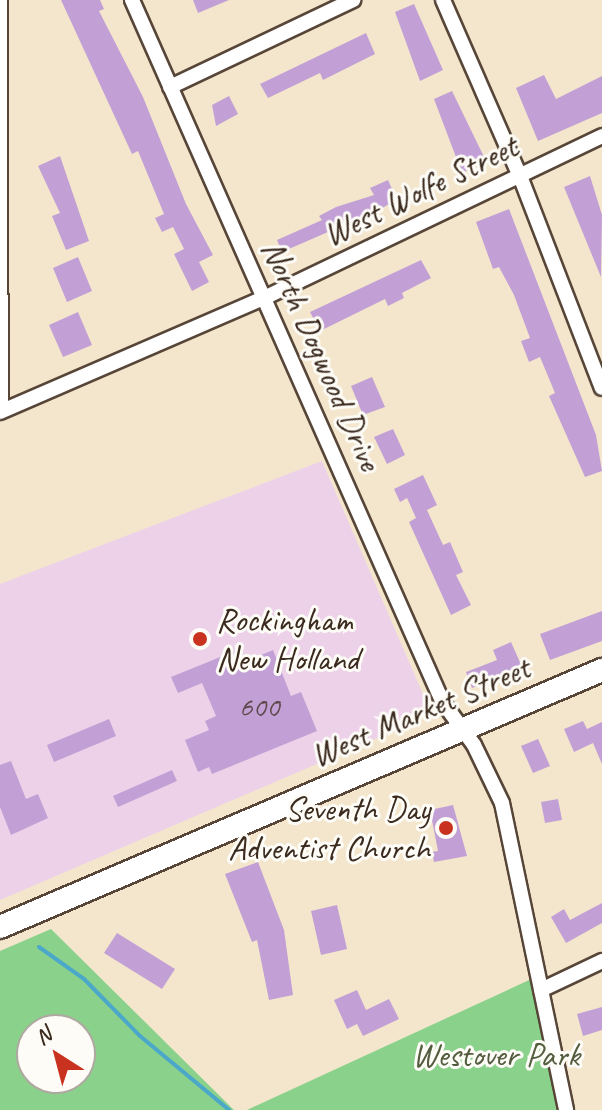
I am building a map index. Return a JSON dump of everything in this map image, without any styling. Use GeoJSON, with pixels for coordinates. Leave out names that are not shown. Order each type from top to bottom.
{"type":"FeatureCollection","features":[{"type":"Feature","properties":{"kind":"main road","name":"West Market Street"},"geometry":{"type":"LineString","coordinates":[[0,927],[602,670]]}},
{"type":"Feature","properties":{"kind":"street"},"geometry":{"type":"LineString","coordinates":[[0,0],[1,412]]}},
{"type":"Feature","properties":{"kind":"street","name":"North Dogwood Drive"},"geometry":{"type":"LineString","coordinates":[[132,0],[442,701],[464,730],[502,803],[566,1110]]}},
{"type":"Feature","properties":{"kind":"street"},"geometry":{"type":"LineString","coordinates":[[170,87],[353,0]]}},
{"type":"Feature","properties":{"kind":"street"},"geometry":{"type":"LineString","coordinates":[[443,0],[520,176],[602,388]]}},
{"type":"Feature","properties":{"kind":"street","name":"West Wolfe Street"},"geometry":{"type":"LineString","coordinates":[[1,412],[264,298],[602,136]]}},
{"type":"Feature","properties":{"kind":"street"},"geometry":{"type":"LineString","coordinates":[[541,990],[602,961]]}},
{"type":"Feature","properties":{"kind":"shaded area","name":"Rockingham New Holland"},"geometry":{"type":"Polygon","coordinates":[[[322,461],[426,701],[417,721],[0,900],[0,584],[322,461]]]}},
{"type":"Feature","properties":{"kind":"green space"},"geometry":{"type":"Polygon","coordinates":[[[51,929],[234,1110],[0,1110],[0,951],[51,929]]]}},
{"type":"Feature","properties":{"kind":"green space","name":"Westover Park"},"geometry":{"type":"Polygon","coordinates":[[[538,976],[563,1110],[247,1110],[538,976]]]}},
{"type":"Feature","properties":{"kind":"building"},"geometry":{"type":"Polygon","coordinates":[[[61,0],[100,0],[104,9],[99,11],[143,97],[186,204],[213,255],[199,262],[209,282],[192,291],[174,254],[184,249],[173,227],[162,232],[155,218],[164,214],[138,151],[132,154],[61,0]]]}},
{"type":"Feature","properties":{"kind":"building"},"geometry":{"type":"Polygon","coordinates":[[[193,0],[229,0],[198,13],[193,0]]]}},
{"type":"Feature","properties":{"kind":"building"},"geometry":{"type":"Polygon","coordinates":[[[414,4],[443,70],[420,81],[395,12],[414,4]]]}},
{"type":"Feature","properties":{"kind":"building"},"geometry":{"type":"Polygon","coordinates":[[[366,33],[375,54],[323,80],[320,73],[268,98],[260,84],[366,33]]]}},
{"type":"Feature","properties":{"kind":"building"},"geometry":{"type":"Polygon","coordinates":[[[544,75],[556,99],[602,76],[602,113],[538,141],[516,88],[544,75]]]}},
{"type":"Feature","properties":{"kind":"building"},"geometry":{"type":"Polygon","coordinates":[[[452,91],[486,161],[462,173],[434,99],[452,91]]]}},
{"type":"Feature","properties":{"kind":"building"},"geometry":{"type":"Polygon","coordinates":[[[229,96],[238,114],[216,126],[212,105],[229,96]]]}},
{"type":"Feature","properties":{"kind":"building"},"geometry":{"type":"Polygon","coordinates":[[[60,156],[89,241],[66,250],[52,216],[60,213],[38,166],[60,156]]]}},
{"type":"Feature","properties":{"kind":"building"},"geometry":{"type":"Polygon","coordinates":[[[590,176],[602,215],[601,277],[564,187],[590,176]]]}},
{"type":"Feature","properties":{"kind":"building"},"geometry":{"type":"Polygon","coordinates":[[[388,180],[397,200],[330,236],[328,232],[282,252],[277,240],[322,220],[319,216],[336,207],[374,195],[370,188],[388,180]]]}},
{"type":"Feature","properties":{"kind":"building"},"geometry":{"type":"Polygon","coordinates":[[[509,209],[596,435],[602,471],[585,477],[549,396],[555,393],[540,357],[529,362],[521,341],[530,338],[514,295],[499,267],[493,269],[476,222],[509,209]]]}},
{"type":"Feature","properties":{"kind":"building"},"geometry":{"type":"Polygon","coordinates":[[[78,257],[92,291],[67,302],[53,268],[78,257]]]}},
{"type":"Feature","properties":{"kind":"building"},"geometry":{"type":"Polygon","coordinates":[[[421,260],[431,278],[402,293],[404,298],[388,306],[385,299],[320,331],[310,312],[421,260]]]}},
{"type":"Feature","properties":{"kind":"building"},"geometry":{"type":"Polygon","coordinates":[[[78,312],[92,345],[63,357],[49,325],[78,312]]]}},
{"type":"Feature","properties":{"kind":"building"},"geometry":{"type":"Polygon","coordinates":[[[372,377],[385,407],[363,415],[351,386],[372,377]]]}},
{"type":"Feature","properties":{"kind":"building"},"geometry":{"type":"Polygon","coordinates":[[[393,429],[405,455],[387,464],[374,437],[393,429]]]}},
{"type":"Feature","properties":{"kind":"building"},"geometry":{"type":"Polygon","coordinates":[[[423,475],[437,505],[427,510],[443,545],[450,542],[463,572],[456,575],[471,605],[451,615],[409,522],[416,518],[407,498],[400,502],[394,489],[423,475]]]}},
{"type":"Feature","properties":{"kind":"building"},"geometry":{"type":"Polygon","coordinates":[[[602,611],[602,641],[550,660],[540,634],[602,611]]]}},
{"type":"Feature","properties":{"kind":"building"},"geometry":{"type":"Polygon","coordinates":[[[511,642],[523,669],[472,688],[466,672],[497,660],[493,650],[511,642]]]}},
{"type":"Feature","properties":{"kind":"building"},"geometry":{"type":"Polygon","coordinates":[[[273,650],[291,696],[301,692],[317,731],[212,774],[209,767],[198,772],[185,740],[209,730],[205,721],[216,716],[202,683],[178,693],[171,677],[235,651],[240,664],[273,650]]]}},
{"type":"Feature","properties":{"kind":"building"},"geometry":{"type":"Polygon","coordinates":[[[109,719],[116,736],[54,762],[47,745],[109,719]]]}},
{"type":"Feature","properties":{"kind":"building"},"geometry":{"type":"Polygon","coordinates":[[[583,721],[587,729],[602,722],[602,764],[593,743],[574,752],[564,729],[583,721]]]}},
{"type":"Feature","properties":{"kind":"building"},"geometry":{"type":"Polygon","coordinates":[[[538,739],[550,766],[533,773],[521,746],[538,739]]]}},
{"type":"Feature","properties":{"kind":"building"},"geometry":{"type":"Polygon","coordinates":[[[11,761],[26,799],[38,794],[48,818],[11,835],[0,807],[0,765],[11,761]]]}},
{"type":"Feature","properties":{"kind":"building"},"geometry":{"type":"Polygon","coordinates":[[[172,770],[177,781],[118,807],[113,796],[172,770]]]}},
{"type":"Feature","properties":{"kind":"building"},"geometry":{"type":"Polygon","coordinates":[[[558,799],[562,820],[545,823],[541,802],[558,799]]]}},
{"type":"Feature","properties":{"kind":"building","name":"Seventh Day Adventist Church"},"geometry":{"type":"Polygon","coordinates":[[[453,805],[467,856],[434,862],[432,852],[438,851],[430,810],[453,805]]]}},
{"type":"Feature","properties":{"kind":"building"},"geometry":{"type":"Polygon","coordinates":[[[258,862],[284,930],[293,995],[269,1000],[257,940],[252,942],[225,874],[258,862]]]}},
{"type":"Feature","properties":{"kind":"building"},"geometry":{"type":"Polygon","coordinates":[[[602,903],[602,923],[566,943],[551,917],[564,909],[570,920],[602,903]]]}},
{"type":"Feature","properties":{"kind":"building"},"geometry":{"type":"Polygon","coordinates":[[[337,905],[347,949],[321,955],[311,911],[337,905]]]}},
{"type":"Feature","properties":{"kind":"building"},"geometry":{"type":"Polygon","coordinates":[[[117,933],[175,969],[162,989],[104,953],[117,933]]]}},
{"type":"Feature","properties":{"kind":"building"},"geometry":{"type":"Polygon","coordinates":[[[357,990],[366,1010],[389,999],[399,1019],[363,1036],[357,1024],[347,1029],[334,1000],[357,990]]]}},
{"type":"Feature","properties":{"kind":"building"},"geometry":{"type":"Polygon","coordinates":[[[602,1007],[602,1030],[583,1036],[577,1014],[602,1007]]]}},
{"type":"Feature","properties":{"kind":"waterway"},"geometry":{"type":"LineString","coordinates":[[39,947],[84,979],[140,1036],[229,1110]]}},
{"type":"Feature","properties":{"kind":"place","name":"Rockingham New Holland"},"geometry":{"type":"Point","coordinates":[200,639]}},
{"type":"Feature","properties":{"kind":"place","name":"Seventh Day Adventist Church"},"geometry":{"type":"Point","coordinates":[446,828]}}]}
